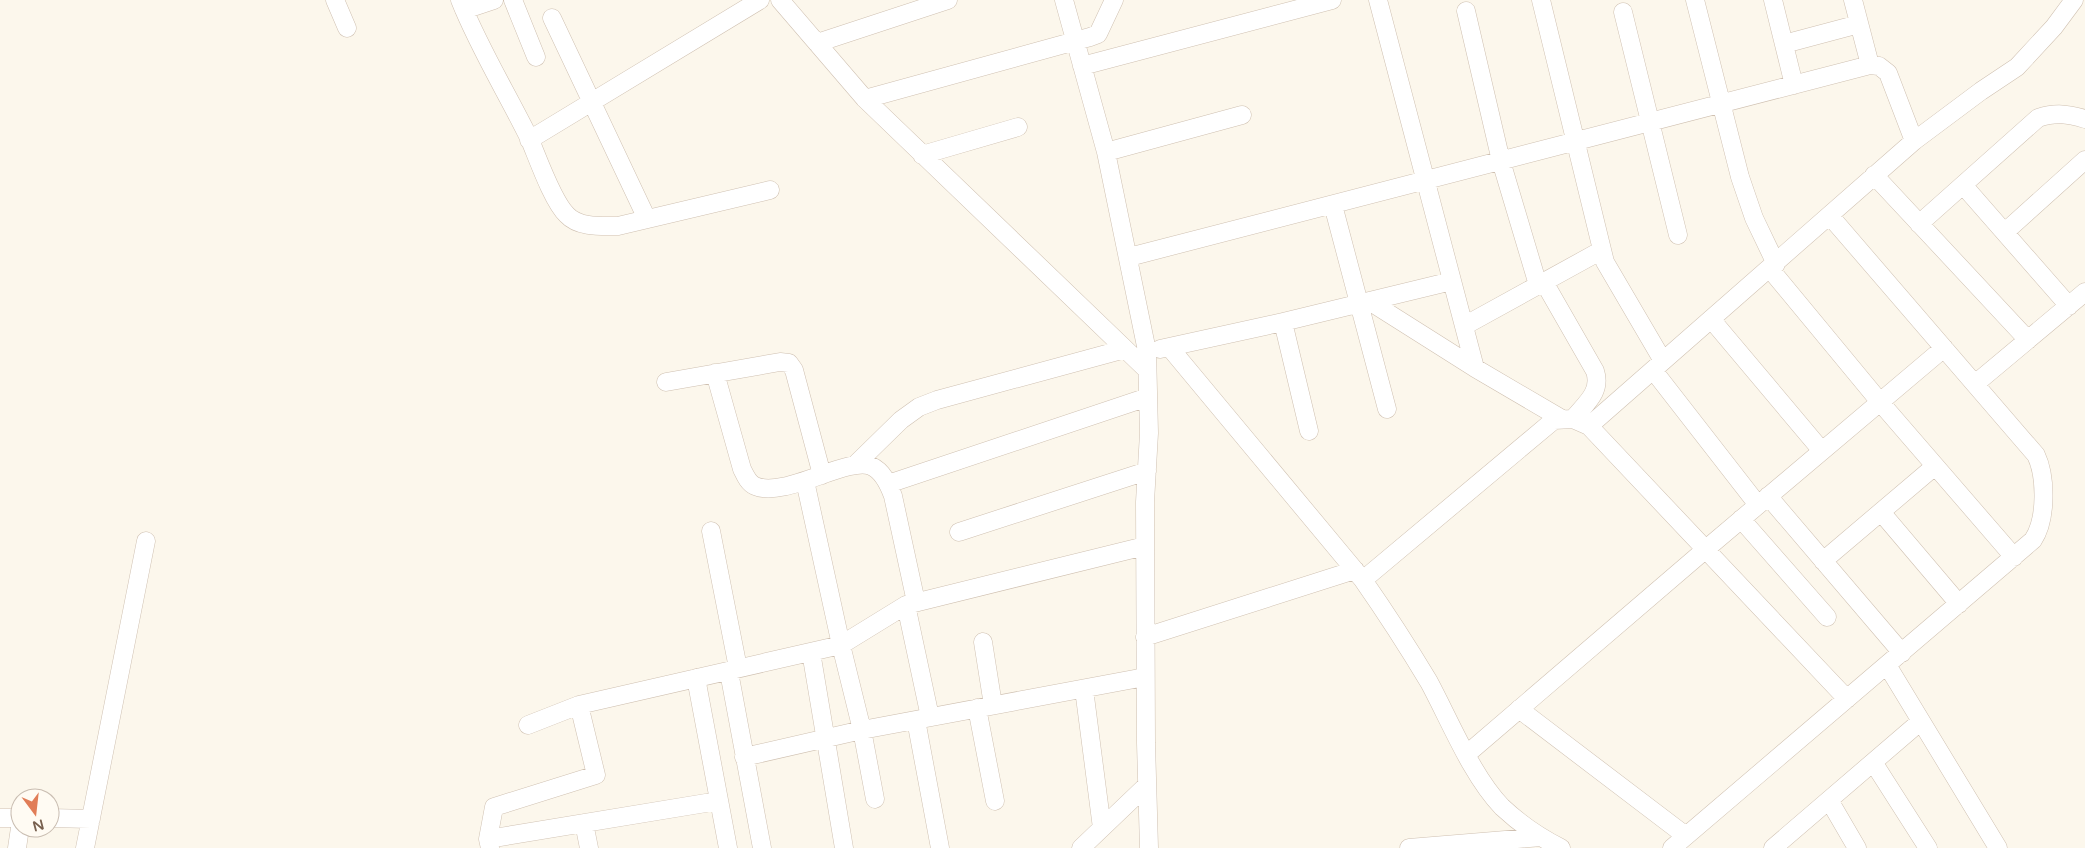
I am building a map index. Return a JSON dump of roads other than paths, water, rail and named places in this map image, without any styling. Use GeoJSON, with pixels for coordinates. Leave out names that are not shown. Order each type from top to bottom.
{"type":"FeatureCollection","features":[{"type":"Feature","properties":{"kind":"street"},"geometry":{"type":"LineString","coordinates":[[335,0],[348,28]]}},
{"type":"Feature","properties":{"kind":"street"},"geometry":{"type":"LineString","coordinates":[[494,0],[462,5],[560,206],[567,216],[579,222],[596,226],[618,226],[770,190]]}},
{"type":"Feature","properties":{"kind":"street"},"geometry":{"type":"LineString","coordinates":[[513,0],[536,57]]}},
{"type":"Feature","properties":{"kind":"street"},"geometry":{"type":"LineString","coordinates":[[529,140],[760,0]]}},
{"type":"Feature","properties":{"kind":"street"},"geometry":{"type":"LineString","coordinates":[[780,0],[864,99],[1147,370]]}},
{"type":"Feature","properties":{"kind":"street"},"geometry":{"type":"LineString","coordinates":[[817,43],[948,0]]}},
{"type":"Feature","properties":{"kind":"street"},"geometry":{"type":"LineString","coordinates":[[1064,0],[1106,152],[1147,351],[1149,433],[1145,546],[1145,637],[1149,848]]}},
{"type":"Feature","properties":{"kind":"street"},"geometry":{"type":"LineString","coordinates":[[864,99],[1098,34],[1114,0]]}},
{"type":"Feature","properties":{"kind":"street"},"geometry":{"type":"LineString","coordinates":[[1082,66],[1332,0]]}},
{"type":"Feature","properties":{"kind":"street"},"geometry":{"type":"LineString","coordinates":[[1378,0],[1475,368]]}},
{"type":"Feature","properties":{"kind":"street"},"geometry":{"type":"LineString","coordinates":[[1541,0],[1602,250],[1608,267],[1658,366],[1763,501],[1823,561],[1902,653]]}},
{"type":"Feature","properties":{"kind":"street"},"geometry":{"type":"LineString","coordinates":[[1694,0],[1740,177],[1772,266],[1880,402],[2014,556]]}},
{"type":"Feature","properties":{"kind":"street"},"geometry":{"type":"LineString","coordinates":[[1773,0],[1794,85]]}},
{"type":"Feature","properties":{"kind":"street"},"geometry":{"type":"LineString","coordinates":[[1853,0],[1870,66]]}},
{"type":"Feature","properties":{"kind":"street"},"geometry":{"type":"LineString","coordinates":[[1589,426],[1914,141],[1981,90],[2017,68],[2054,27],[2074,0]]}},
{"type":"Feature","properties":{"kind":"street"},"geometry":{"type":"LineString","coordinates":[[1145,637],[1359,575],[1554,420],[1567,419],[1596,391],[1598,381],[1595,371],[1541,284],[1501,162],[1466,11]]}},
{"type":"Feature","properties":{"kind":"street"},"geometry":{"type":"LineString","coordinates":[[1623,12],[1678,235]]}},
{"type":"Feature","properties":{"kind":"street"},"geometry":{"type":"LineString","coordinates":[[552,18],[647,219]]}},
{"type":"Feature","properties":{"kind":"street"},"geometry":{"type":"LineString","coordinates":[[1784,44],[1859,24]]}},
{"type":"Feature","properties":{"kind":"street"},"geometry":{"type":"LineString","coordinates":[[1129,257],[1870,66],[1879,66],[1888,73],[1914,141]]}},
{"type":"Feature","properties":{"kind":"street"},"geometry":{"type":"LineString","coordinates":[[1920,224],[2038,118],[2050,114],[2064,113],[2085,119]]}},
{"type":"Feature","properties":{"kind":"street"},"geometry":{"type":"LineString","coordinates":[[1106,152],[1242,115]]}},
{"type":"Feature","properties":{"kind":"street"},"geometry":{"type":"LineString","coordinates":[[922,155],[1018,127]]}},
{"type":"Feature","properties":{"kind":"street"},"geometry":{"type":"LineString","coordinates":[[2004,232],[2085,160]]}},
{"type":"Feature","properties":{"kind":"street"},"geometry":{"type":"LineString","coordinates":[[1874,175],[2028,340]]}},
{"type":"Feature","properties":{"kind":"street"},"geometry":{"type":"LineString","coordinates":[[1963,185],[2069,306]]}},
{"type":"Feature","properties":{"kind":"street"},"geometry":{"type":"LineString","coordinates":[[1333,205],[1365,302],[1387,409]]}},
{"type":"Feature","properties":{"kind":"street"},"geometry":{"type":"LineString","coordinates":[[1672,848],[2033,540],[2039,531],[2042,520],[2041,467],[2036,455],[1830,216]]}},
{"type":"Feature","properties":{"kind":"street"},"geometry":{"type":"LineString","coordinates":[[1464,326],[1602,250]]}},
{"type":"Feature","properties":{"kind":"street"},"geometry":{"type":"LineString","coordinates":[[1147,351],[1170,348],[1452,281]]}},
{"type":"Feature","properties":{"kind":"street"},"geometry":{"type":"LineString","coordinates":[[1975,384],[2085,292]]}},
{"type":"Feature","properties":{"kind":"street"},"geometry":{"type":"LineString","coordinates":[[1365,302],[1475,368],[1567,419],[1589,426],[1847,699]]}},
{"type":"Feature","properties":{"kind":"street"},"geometry":{"type":"LineString","coordinates":[[1711,319],[1822,451]]}},
{"type":"Feature","properties":{"kind":"street"},"geometry":{"type":"LineString","coordinates":[[1283,322],[1310,430]]}},
{"type":"Feature","properties":{"kind":"street"},"geometry":{"type":"LineString","coordinates":[[1170,348],[1359,575],[1379,602],[1428,682],[1479,775],[1502,807],[1549,844]]}},
{"type":"Feature","properties":{"kind":"street"},"geometry":{"type":"LineString","coordinates":[[1467,754],[1944,348]]}},
{"type":"Feature","properties":{"kind":"street"},"geometry":{"type":"LineString","coordinates":[[715,373],[742,469],[748,481],[756,487],[776,488],[856,464],[901,420],[919,407],[937,400],[1125,349]]}},
{"type":"Feature","properties":{"kind":"street"},"geometry":{"type":"LineString","coordinates":[[666,382],[780,362],[790,363],[794,370],[814,478],[841,645],[862,730],[875,799]]}},
{"type":"Feature","properties":{"kind":"street"},"geometry":{"type":"LineString","coordinates":[[888,484],[1148,397]]}},
{"type":"Feature","properties":{"kind":"street"},"geometry":{"type":"LineString","coordinates":[[856,464],[871,466],[887,480],[893,496],[911,604],[922,718],[940,848]]}},
{"type":"Feature","properties":{"kind":"street"},"geometry":{"type":"LineString","coordinates":[[1823,561],[1935,466]]}},
{"type":"Feature","properties":{"kind":"street"},"geometry":{"type":"LineString","coordinates":[[959,532],[1147,471]]}},
{"type":"Feature","properties":{"kind":"street"},"geometry":{"type":"LineString","coordinates":[[1881,512],[1959,604]]}},
{"type":"Feature","properties":{"kind":"street"},"geometry":{"type":"LineString","coordinates":[[1741,519],[1827,617]]}},
{"type":"Feature","properties":{"kind":"street"},"geometry":{"type":"LineString","coordinates":[[711,531],[734,670],[744,757],[762,848]]}},
{"type":"Feature","properties":{"kind":"street"},"geometry":{"type":"LineString","coordinates":[[85,848],[146,541]]}},
{"type":"Feature","properties":{"kind":"street"},"geometry":{"type":"LineString","coordinates":[[528,725],[579,705],[841,645],[911,604],[1145,546]]}},
{"type":"Feature","properties":{"kind":"street"},"geometry":{"type":"LineString","coordinates":[[983,642],[986,707],[995,801]]}},
{"type":"Feature","properties":{"kind":"street"},"geometry":{"type":"LineString","coordinates":[[811,652],[844,848]]}},
{"type":"Feature","properties":{"kind":"street"},"geometry":{"type":"LineString","coordinates":[[1887,665],[1998,848]]}},
{"type":"Feature","properties":{"kind":"street"},"geometry":{"type":"LineString","coordinates":[[696,678],[728,848]]}},
{"type":"Feature","properties":{"kind":"street"},"geometry":{"type":"LineString","coordinates":[[744,757],[922,718],[1146,678]]}},
{"type":"Feature","properties":{"kind":"street"},"geometry":{"type":"LineString","coordinates":[[1084,689],[1102,828]]}},
{"type":"Feature","properties":{"kind":"street"},"geometry":{"type":"LineString","coordinates":[[579,705],[596,775],[494,807],[489,844],[584,823],[718,801]]}},
{"type":"Feature","properties":{"kind":"street"},"geometry":{"type":"LineString","coordinates":[[1519,709],[1686,836]]}},
{"type":"Feature","properties":{"kind":"street"},"geometry":{"type":"LineString","coordinates":[[1773,848],[1921,721]]}},
{"type":"Feature","properties":{"kind":"street"},"geometry":{"type":"LineString","coordinates":[[1873,762],[1928,848]]}},
{"type":"Feature","properties":{"kind":"street"},"geometry":{"type":"LineString","coordinates":[[1081,848],[1147,785]]}},
{"type":"Feature","properties":{"kind":"street"},"geometry":{"type":"LineString","coordinates":[[1829,800],[1857,848]]}},
{"type":"Feature","properties":{"kind":"street"},"geometry":{"type":"LineString","coordinates":[[60,818],[91,819]]}},
{"type":"Feature","properties":{"kind":"street"},"geometry":{"type":"LineString","coordinates":[[584,823],[589,848]]}},
{"type":"Feature","properties":{"kind":"street"},"geometry":{"type":"LineString","coordinates":[[1409,848],[1549,844]]}}]}
